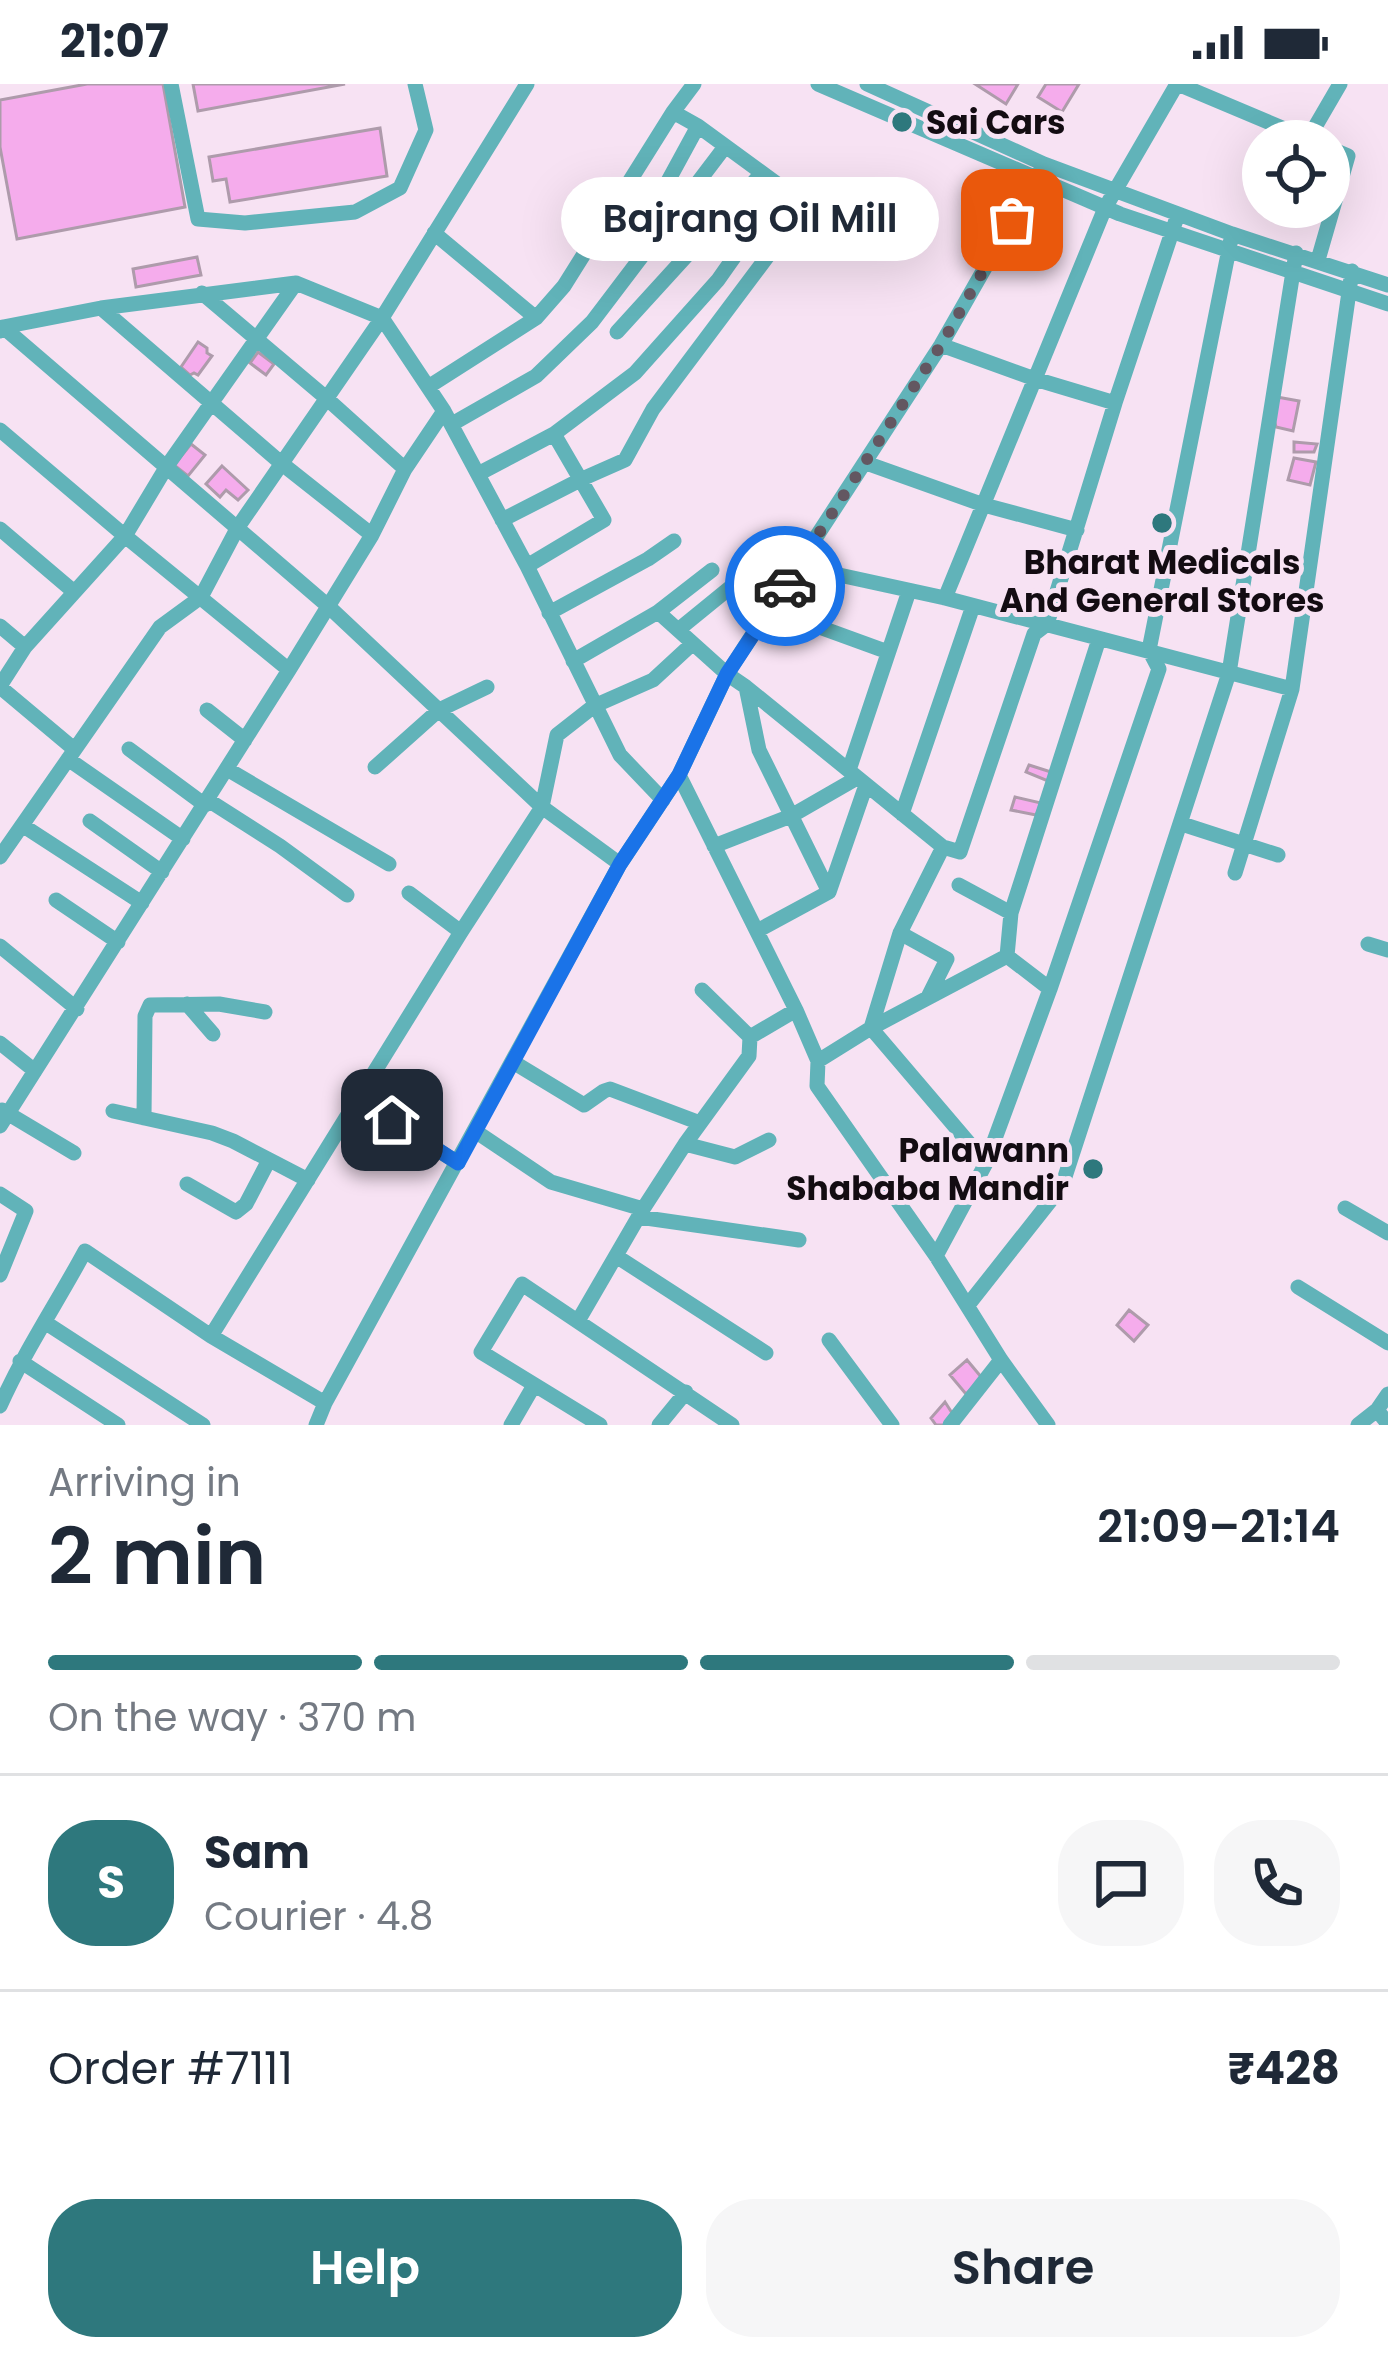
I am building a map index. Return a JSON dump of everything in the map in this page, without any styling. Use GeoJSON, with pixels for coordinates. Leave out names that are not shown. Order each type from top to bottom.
{"type":"FeatureCollection","features":[{"type":"Feature","properties":{"kind":"street"},"geometry":{"type":"LineString","coordinates":[[171,84],[198,219],[245,223],[355,212],[400,188],[426,130],[415,84]]}},
{"type":"Feature","properties":{"kind":"street"},"geometry":{"type":"LineString","coordinates":[[0,857],[160,627],[201,597],[238,527],[382,318],[527,84]]}},
{"type":"Feature","properties":{"kind":"street"},"geometry":{"type":"LineString","coordinates":[[428,386],[536,318],[564,286],[694,84]]}},
{"type":"Feature","properties":{"kind":"street"},"geometry":{"type":"LineString","coordinates":[[818,84],[1040,171],[1114,190],[1178,214],[1293,272],[1388,304]]}},
{"type":"Feature","properties":{"kind":"street"},"geometry":{"type":"LineString","coordinates":[[867,84],[1106,208],[1172,232],[1296,253],[1388,285]]}},
{"type":"Feature","properties":{"kind":"street"},"geometry":{"type":"LineString","coordinates":[[945,598],[1114,190],[1177,84],[1263,120]]}},
{"type":"Feature","properties":{"kind":"street"},"geometry":{"type":"LineString","coordinates":[[1321,120],[1340,84]]}},
{"type":"Feature","properties":{"kind":"street"},"geometry":{"type":"LineString","coordinates":[[502,520],[625,460],[653,409],[806,205],[673,112]]}},
{"type":"Feature","properties":{"kind":"street"},"geometry":{"type":"LineString","coordinates":[[642,256],[655,205],[698,126]]}},
{"type":"Feature","properties":{"kind":"street"},"geometry":{"type":"LineString","coordinates":[[74,1153],[3,1116],[290,670],[405,469],[448,417],[536,376],[592,322],[724,148]]}},
{"type":"Feature","properties":{"kind":"street"},"geometry":{"type":"LineString","coordinates":[[320,1424],[325,1403],[620,864],[679,775],[727,674],[941,345],[1040,171]]}},
{"type":"Feature","properties":{"kind":"street"},"geometry":{"type":"LineString","coordinates":[[617,332],[761,174]]}},
{"type":"Feature","properties":{"kind":"street"},"geometry":{"type":"LineString","coordinates":[[478,474],[554,434],[635,373],[718,280],[782,189]]}},
{"type":"Feature","properties":{"kind":"street"},"geometry":{"type":"LineString","coordinates":[[658,611],[727,674],[943,847],[960,852],[1034,634],[1047,624],[1178,214]]}},
{"type":"Feature","properties":{"kind":"street"},"geometry":{"type":"LineString","coordinates":[[1318,260],[1327,228]]}},
{"type":"Feature","properties":{"kind":"street"},"geometry":{"type":"LineString","coordinates":[[434,233],[536,318]]}},
{"type":"Feature","properties":{"kind":"street"},"geometry":{"type":"LineString","coordinates":[[936,1256],[986,1163],[1159,668],[1148,650],[1230,243]]}},
{"type":"Feature","properties":{"kind":"street"},"geometry":{"type":"LineString","coordinates":[[968,1305],[1062,1186],[1182,824],[1229,673],[1296,253]]}},
{"type":"Feature","properties":{"kind":"street"},"geometry":{"type":"LineString","coordinates":[[1235,874],[1292,689],[1352,271]]}},
{"type":"Feature","properties":{"kind":"street"},"geometry":{"type":"LineString","coordinates":[[183,839],[71,754],[0,686],[25,647],[125,536],[167,466],[296,284]]}},
{"type":"Feature","properties":{"kind":"street"},"geometry":{"type":"LineString","coordinates":[[2,329],[101,308],[296,284],[382,318],[448,417],[620,755],[662,800]]}},
{"type":"Feature","properties":{"kind":"street"},"geometry":{"type":"LineString","coordinates":[[202,293],[405,469]]}},
{"type":"Feature","properties":{"kind":"street"},"geometry":{"type":"LineString","coordinates":[[101,308],[371,535]]}},
{"type":"Feature","properties":{"kind":"street"},"geometry":{"type":"LineString","coordinates":[[2,329],[328,606],[542,807],[620,864]]}},
{"type":"Feature","properties":{"kind":"street"},"geometry":{"type":"LineString","coordinates":[[941,345],[1114,404]]}},
{"type":"Feature","properties":{"kind":"street"},"geometry":{"type":"LineString","coordinates":[[0,430],[290,670]]}},
{"type":"Feature","properties":{"kind":"street"},"geometry":{"type":"LineString","coordinates":[[526,566],[604,520],[554,434]]}},
{"type":"Feature","properties":{"kind":"street"},"geometry":{"type":"LineString","coordinates":[[866,464],[983,505],[1077,530]]}},
{"type":"Feature","properties":{"kind":"street"},"geometry":{"type":"LineString","coordinates":[[0,529],[73,591]]}},
{"type":"Feature","properties":{"kind":"street"},"geometry":{"type":"LineString","coordinates":[[549,613],[674,542]]}},
{"type":"Feature","properties":{"kind":"street"},"geometry":{"type":"LineString","coordinates":[[798,566],[945,598],[1292,689]]}},
{"type":"Feature","properties":{"kind":"street"},"geometry":{"type":"LineString","coordinates":[[573,661],[658,611],[712,570]]}},
{"type":"Feature","properties":{"kind":"street"},"geometry":{"type":"LineString","coordinates":[[678,630],[732,586]]}},
{"type":"Feature","properties":{"kind":"street"},"geometry":{"type":"LineString","coordinates":[[757,931],[829,892],[888,652],[909,591]]}},
{"type":"Feature","properties":{"kind":"street"},"geometry":{"type":"LineString","coordinates":[[902,814],[973,606]]}},
{"type":"Feature","properties":{"kind":"street"},"geometry":{"type":"LineString","coordinates":[[812,624],[888,652]]}},
{"type":"Feature","properties":{"kind":"street"},"geometry":{"type":"LineString","coordinates":[[0,626],[25,647]]}},
{"type":"Feature","properties":{"kind":"street"},"geometry":{"type":"LineString","coordinates":[[1007,956],[1011,913],[1099,639]]}},
{"type":"Feature","properties":{"kind":"street"},"geometry":{"type":"LineString","coordinates":[[211,1336],[542,807],[557,736],[594,706],[653,680],[692,644]]}},
{"type":"Feature","properties":{"kind":"street"},"geometry":{"type":"LineString","coordinates":[[375,766],[439,710],[487,687]]}},
{"type":"Feature","properties":{"kind":"street"},"geometry":{"type":"LineString","coordinates":[[746,687],[759,750],[829,892]]}},
{"type":"Feature","properties":{"kind":"street"},"geometry":{"type":"LineString","coordinates":[[207,710],[245,740]]}},
{"type":"Feature","properties":{"kind":"street"},"geometry":{"type":"LineString","coordinates":[[129,749],[347,895]]}},
{"type":"Feature","properties":{"kind":"street"},"geometry":{"type":"LineString","coordinates":[[227,769],[389,864]]}},
{"type":"Feature","properties":{"kind":"street"},"geometry":{"type":"LineString","coordinates":[[679,775],[796,1010],[818,1061],[817,1086],[1048,1425]]}},
{"type":"Feature","properties":{"kind":"street"},"geometry":{"type":"LineString","coordinates":[[714,846],[791,816],[857,778]]}},
{"type":"Feature","properties":{"kind":"street"},"geometry":{"type":"LineString","coordinates":[[90,820],[162,872]]}},
{"type":"Feature","properties":{"kind":"street"},"geometry":{"type":"LineString","coordinates":[[1182,824],[1278,855]]}},
{"type":"Feature","properties":{"kind":"street"},"geometry":{"type":"LineString","coordinates":[[22,825],[142,904]]}},
{"type":"Feature","properties":{"kind":"street"},"geometry":{"type":"LineString","coordinates":[[871,1028],[901,933],[943,847]]}},
{"type":"Feature","properties":{"kind":"street"},"geometry":{"type":"LineString","coordinates":[[959,885],[1011,913]]}},
{"type":"Feature","properties":{"kind":"street"},"geometry":{"type":"LineString","coordinates":[[409,893],[461,932]]}},
{"type":"Feature","properties":{"kind":"street"},"geometry":{"type":"LineString","coordinates":[[56,900],[118,942]]}},
{"type":"Feature","properties":{"kind":"street"},"geometry":{"type":"LineString","coordinates":[[901,933],[947,959],[928,997]]}},
{"type":"Feature","properties":{"kind":"street"},"geometry":{"type":"LineString","coordinates":[[1368,944],[1388,950]]}},
{"type":"Feature","properties":{"kind":"street"},"geometry":{"type":"LineString","coordinates":[[0,946],[76,1009]]}},
{"type":"Feature","properties":{"kind":"street"},"geometry":{"type":"LineString","coordinates":[[1007,956],[1050,989]]}},
{"type":"Feature","properties":{"kind":"street"},"geometry":{"type":"LineString","coordinates":[[818,1061],[1007,956]]}},
{"type":"Feature","properties":{"kind":"street"},"geometry":{"type":"LineString","coordinates":[[578,1321],[641,1213],[749,1056],[750,1037],[702,990]]}},
{"type":"Feature","properties":{"kind":"street"},"geometry":{"type":"LineString","coordinates":[[187,1004],[213,1034]]}},
{"type":"Feature","properties":{"kind":"street"},"geometry":{"type":"LineString","coordinates":[[144,1118],[146,1011],[150,1005],[225,1004],[265,1012]]}},
{"type":"Feature","properties":{"kind":"street"},"geometry":{"type":"LineString","coordinates":[[750,1037],[796,1010]]}},
{"type":"Feature","properties":{"kind":"street"},"geometry":{"type":"LineString","coordinates":[[871,1028],[986,1163]]}},
{"type":"Feature","properties":{"kind":"street"},"geometry":{"type":"LineString","coordinates":[[0,1043],[35,1071]]}},
{"type":"Feature","properties":{"kind":"street"},"geometry":{"type":"LineString","coordinates":[[513,1062],[584,1105],[610,1090],[700,1123]]}},
{"type":"Feature","properties":{"kind":"street"},"geometry":{"type":"LineString","coordinates":[[358,1099],[458,1163]]}},
{"type":"Feature","properties":{"kind":"street"},"geometry":{"type":"LineString","coordinates":[[112,1112],[212,1133],[308,1180]]}},
{"type":"Feature","properties":{"kind":"street"},"geometry":{"type":"LineString","coordinates":[[476,1131],[551,1181],[641,1213],[800,1240]]}},
{"type":"Feature","properties":{"kind":"street"},"geometry":{"type":"LineString","coordinates":[[686,1144],[734,1157],[769,1140]]}},
{"type":"Feature","properties":{"kind":"street"},"geometry":{"type":"LineString","coordinates":[[187,1184],[236,1212],[246,1204],[268,1160]]}},
{"type":"Feature","properties":{"kind":"street"},"geometry":{"type":"LineString","coordinates":[[0,1194],[26,1211],[0,1275]]}},
{"type":"Feature","properties":{"kind":"street"},"geometry":{"type":"LineString","coordinates":[[1346,1208],[1388,1233]]}},
{"type":"Feature","properties":{"kind":"street"},"geometry":{"type":"LineString","coordinates":[[2,1401],[20,1361],[85,1251],[211,1336],[325,1403]]}},
{"type":"Feature","properties":{"kind":"street"},"geometry":{"type":"LineString","coordinates":[[616,1256],[766,1353]]}},
{"type":"Feature","properties":{"kind":"street"},"geometry":{"type":"LineString","coordinates":[[600,1425],[481,1352],[522,1284],[732,1425]]}},
{"type":"Feature","properties":{"kind":"street"},"geometry":{"type":"LineString","coordinates":[[1298,1287],[1388,1343]]}},
{"type":"Feature","properties":{"kind":"street"},"geometry":{"type":"LineString","coordinates":[[46,1323],[203,1425]]}},
{"type":"Feature","properties":{"kind":"street"},"geometry":{"type":"LineString","coordinates":[[829,1340],[892,1425]]}},
{"type":"Feature","properties":{"kind":"street"},"geometry":{"type":"LineString","coordinates":[[950,1425],[1000,1360]]}},
{"type":"Feature","properties":{"kind":"street"},"geometry":{"type":"LineString","coordinates":[[20,1361],[118,1425]]}},
{"type":"Feature","properties":{"kind":"street"},"geometry":{"type":"LineString","coordinates":[[511,1425],[533,1387]]}},
{"type":"Feature","properties":{"kind":"street"},"geometry":{"type":"LineString","coordinates":[[659,1425],[686,1392]]}},
{"type":"Feature","properties":{"kind":"street"},"geometry":{"type":"LineString","coordinates":[[1358,1425],[1388,1394]]}},
{"type":"Feature","properties":{"kind":"street"},"geometry":{"type":"LineString","coordinates":[[1377,1410],[1388,1424]]}},
{"type":"Feature","properties":{"kind":"building"},"geometry":{"type":"Polygon","coordinates":[[[87,84],[163,84],[185,207],[17,239],[0,147],[0,100],[87,84]]]}},
{"type":"Feature","properties":{"kind":"building"},"geometry":{"type":"Polygon","coordinates":[[[193,84],[345,84],[198,111],[193,84]]]}},
{"type":"Feature","properties":{"kind":"building"},"geometry":{"type":"Polygon","coordinates":[[[975,84],[1018,84],[1006,104],[975,84]]]}},
{"type":"Feature","properties":{"kind":"building"},"geometry":{"type":"Polygon","coordinates":[[[1046,84],[1079,84],[1062,112],[1038,97],[1046,84]]]}},
{"type":"Feature","properties":{"kind":"building"},"geometry":{"type":"Polygon","coordinates":[[[380,128],[387,176],[230,202],[226,179],[213,181],[209,157],[380,128]]]}},
{"type":"Feature","properties":{"kind":"building"},"geometry":{"type":"Polygon","coordinates":[[[197,257],[201,275],[136,287],[133,269],[197,257]]]}},
{"type":"Feature","properties":{"kind":"building"},"geometry":{"type":"Polygon","coordinates":[[[198,342],[212,356],[198,375],[190,375],[181,367],[198,342]]]}},
{"type":"Feature","properties":{"kind":"building"},"geometry":{"type":"Polygon","coordinates":[[[258,352],[274,364],[266,375],[250,363],[258,352]]]}},
{"type":"Feature","properties":{"kind":"building"},"geometry":{"type":"Polygon","coordinates":[[[1277,397],[1299,401],[1293,431],[1276,427],[1277,397]]]}},
{"type":"Feature","properties":{"kind":"building"},"geometry":{"type":"Polygon","coordinates":[[[1294,442],[1317,444],[1314,452],[1294,452],[1294,442]]]}},
{"type":"Feature","properties":{"kind":"building"},"geometry":{"type":"Polygon","coordinates":[[[191,444],[205,455],[188,476],[174,465],[191,444]]]}},
{"type":"Feature","properties":{"kind":"building"},"geometry":{"type":"Polygon","coordinates":[[[1294,458],[1316,462],[1310,485],[1288,480],[1294,458]]]}},
{"type":"Feature","properties":{"kind":"building"},"geometry":{"type":"Polygon","coordinates":[[[222,466],[248,490],[238,500],[226,490],[220,497],[206,484],[222,466]]]}},
{"type":"Feature","properties":{"kind":"building"},"geometry":{"type":"Polygon","coordinates":[[[1029,765],[1051,772],[1048,781],[1026,772],[1029,765]]]}},
{"type":"Feature","properties":{"kind":"building"},"geometry":{"type":"Polygon","coordinates":[[[1015,797],[1041,803],[1036,815],[1011,810],[1015,797]]]}},
{"type":"Feature","properties":{"kind":"building"},"geometry":{"type":"Polygon","coordinates":[[[1129,1310],[1148,1325],[1134,1341],[1117,1325],[1129,1310]]]}},
{"type":"Feature","properties":{"kind":"building"},"geometry":{"type":"Polygon","coordinates":[[[967,1360],[982,1378],[966,1394],[950,1375],[967,1360]]]}},
{"type":"Feature","properties":{"kind":"building"},"geometry":{"type":"Polygon","coordinates":[[[945,1402],[954,1416],[945,1425],[936,1425],[931,1418],[945,1402]]]}},
{"type":"Feature","properties":{"kind":"way so far"},"geometry":{"type":"LineString","coordinates":[[785,586],[941,345],[1012,220]]}},
{"type":"Feature","properties":{"kind":"place","name":"Sai Cars"},"geometry":{"type":"Point","coordinates":[902,122]}},
{"type":"Feature","properties":{"kind":"place","name":"Bajrang Oil Mill"},"geometry":{"type":"Point","coordinates":[1012,220]}},
{"type":"Feature","properties":{"kind":"place","name":"Bharat Medicals And General Stores"},"geometry":{"type":"Point","coordinates":[1162,523]}},
{"type":"Feature","properties":{"kind":"place","name":"Palawann Shababa Mandir"},"geometry":{"type":"Point","coordinates":[1093,1169]}},
{"type":"Feature","properties":{"kind":"route"},"geometry":{"type":"LineString","coordinates":[[392,1120],[458,1163],[620,864],[679,775],[727,674],[785,586]]}}]}
